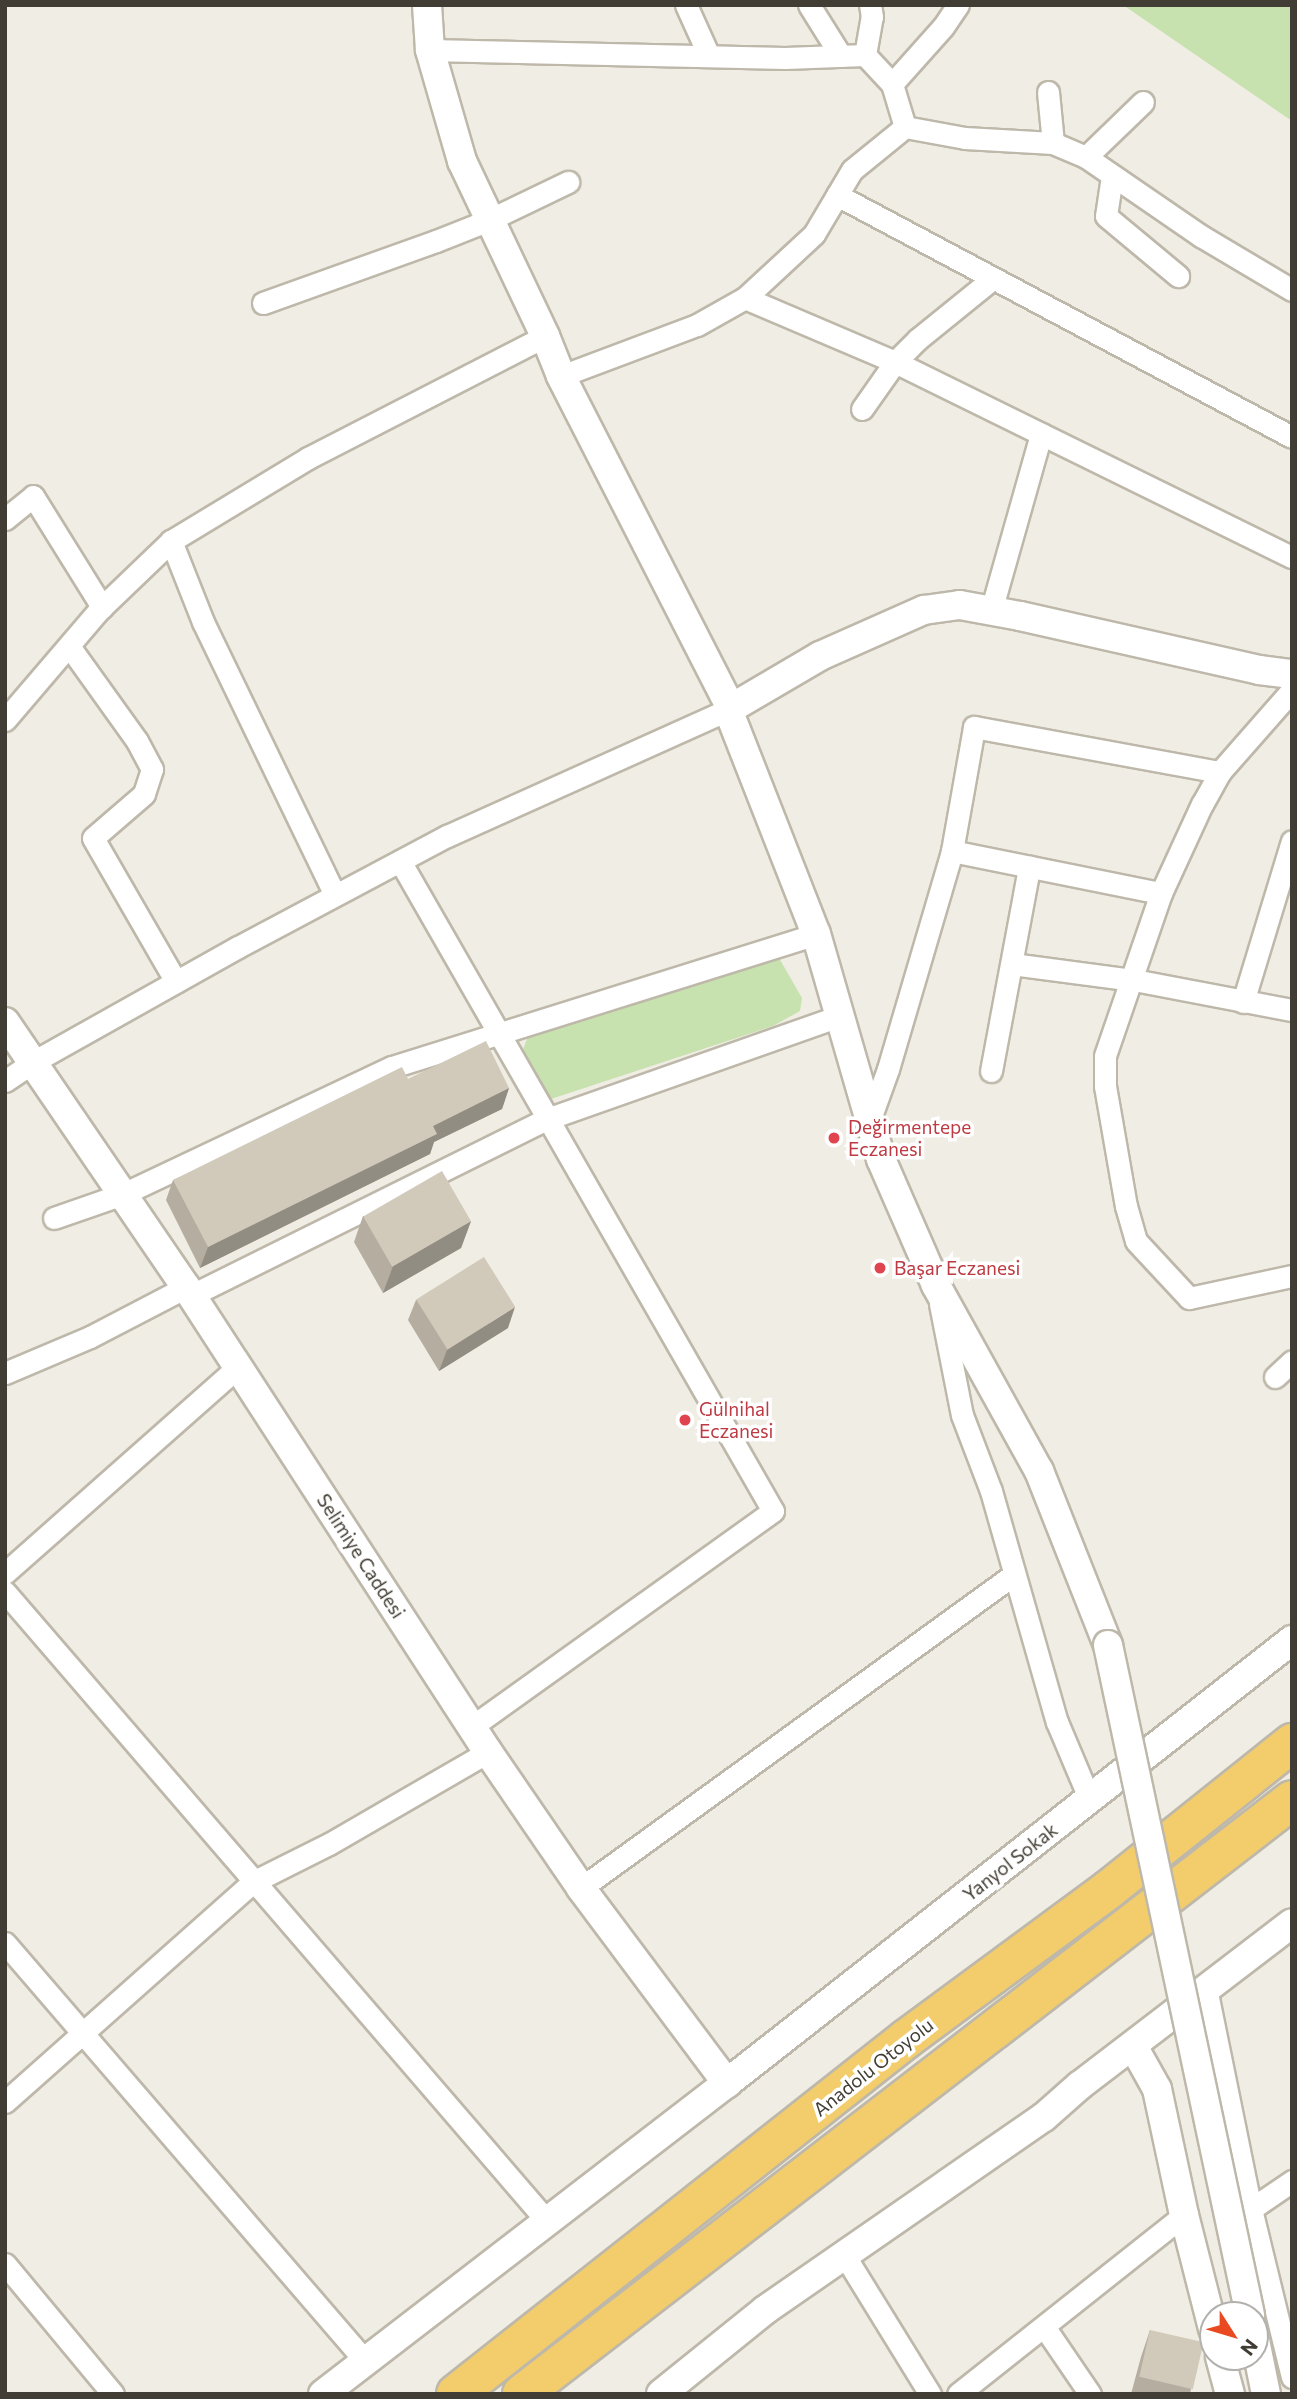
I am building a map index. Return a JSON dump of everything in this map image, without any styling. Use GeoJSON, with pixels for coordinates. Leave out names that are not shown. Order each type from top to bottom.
{"type":"FeatureCollection","features":[{"type":"Feature","properties":{"kind":"highway","name":"Anadolu Otoyolu"},"geometry":{"type":"LineString","coordinates":[[456,2394],[906,2039],[1108,1890],[1292,1743]]}},
{"type":"Feature","properties":{"kind":"highway"},"geometry":{"type":"LineString","coordinates":[[522,2394],[1292,1800]]}},
{"type":"Feature","properties":{"kind":"street"},"geometry":{"type":"LineString","coordinates":[[427,5],[430,50],[463,161],[561,376],[729,709],[816,934],[881,1159],[936,1285],[1039,1471],[1108,1645],[1247,2301]]}},
{"type":"Feature","properties":{"kind":"street"},"geometry":{"type":"LineString","coordinates":[[687,5],[709,56]]}},
{"type":"Feature","properties":{"kind":"street"},"geometry":{"type":"LineString","coordinates":[[809,5],[841,56]]}},
{"type":"Feature","properties":{"kind":"street"},"geometry":{"type":"LineString","coordinates":[[865,55],[872,17],[870,5]]}},
{"type":"Feature","properties":{"kind":"street"},"geometry":{"type":"LineString","coordinates":[[892,84],[943,27],[958,5]]}},
{"type":"Feature","properties":{"kind":"street"},"geometry":{"type":"LineString","coordinates":[[430,50],[709,56],[865,55],[892,84],[905,127]]}},
{"type":"Feature","properties":{"kind":"street"},"geometry":{"type":"LineString","coordinates":[[1048,92],[1053,143]]}},
{"type":"Feature","properties":{"kind":"street"},"geometry":{"type":"LineString","coordinates":[[1086,157],[1143,102]]}},
{"type":"Feature","properties":{"kind":"street"},"geometry":{"type":"LineString","coordinates":[[561,376],[697,325],[745,298],[814,234],[852,170],[905,127],[965,138],[1053,143],[1086,157],[1292,290]]}},
{"type":"Feature","properties":{"kind":"street"},"geometry":{"type":"LineString","coordinates":[[1112,176],[1106,216],[1178,276]]}},
{"type":"Feature","properties":{"kind":"street"},"geometry":{"type":"LineString","coordinates":[[262,303],[489,220],[568,181]]}},
{"type":"Feature","properties":{"kind":"street"},"geometry":{"type":"LineString","coordinates":[[837,195],[1292,437]]}},
{"type":"Feature","properties":{"kind":"street"},"geometry":{"type":"LineString","coordinates":[[862,409],[895,362],[918,339],[992,279]]}},
{"type":"Feature","properties":{"kind":"street"},"geometry":{"type":"LineString","coordinates":[[745,298],[895,362],[1292,556]]}},
{"type":"Feature","properties":{"kind":"street"},"geometry":{"type":"LineString","coordinates":[[5,720],[102,607],[171,541],[308,458],[545,336]]}},
{"type":"Feature","properties":{"kind":"street"},"geometry":{"type":"LineString","coordinates":[[991,611],[1041,434]]}},
{"type":"Feature","properties":{"kind":"street"},"geometry":{"type":"LineString","coordinates":[[5,519],[33,496],[102,607]]}},
{"type":"Feature","properties":{"kind":"street"},"geometry":{"type":"LineString","coordinates":[[171,541],[203,622],[335,895]]}},
{"type":"Feature","properties":{"kind":"street"},"geometry":{"type":"LineString","coordinates":[[5,1081],[33,1062],[176,982],[447,836],[729,709],[752,693],[820,656],[924,610],[960,606],[991,611],[1259,670],[1292,674]]}},
{"type":"Feature","properties":{"kind":"street"},"geometry":{"type":"LineString","coordinates":[[69,646],[136,740],[152,769],[144,794],[93,838],[176,982]]}},
{"type":"Feature","properties":{"kind":"street"},"geometry":{"type":"LineString","coordinates":[[1292,690],[1220,772],[1161,893],[1105,1056],[1105,1086],[1126,1206],[1136,1241],[1189,1298],[1292,1276]]}},
{"type":"Feature","properties":{"kind":"street"},"geometry":{"type":"LineString","coordinates":[[870,1119],[888,1069],[951,851],[974,727],[1220,772]]}},
{"type":"Feature","properties":{"kind":"street"},"geometry":{"type":"LineString","coordinates":[[1243,1002],[1292,841]]}},
{"type":"Feature","properties":{"kind":"street"},"geometry":{"type":"LineString","coordinates":[[951,851],[1161,893]]}},
{"type":"Feature","properties":{"kind":"street"},"geometry":{"type":"LineString","coordinates":[[400,861],[773,1511],[471,1727]]}},
{"type":"Feature","properties":{"kind":"street"},"geometry":{"type":"LineString","coordinates":[[990,1071],[1029,867]]}},
{"type":"Feature","properties":{"kind":"street"},"geometry":{"type":"LineString","coordinates":[[54,1218],[123,1194],[392,1067],[816,934]]}},
{"type":"Feature","properties":{"kind":"street"},"geometry":{"type":"LineString","coordinates":[[1012,964],[1133,980],[1292,1010]]}},
{"type":"Feature","properties":{"kind":"street"},"geometry":{"type":"LineString","coordinates":[[5,1373],[189,1291],[547,1119],[840,1016]]}},
{"type":"Feature","properties":{"kind":"street","name":"Selimiye Caddesi"},"geometry":{"type":"LineString","coordinates":[[5,1022],[189,1291],[471,1727],[581,1888],[726,2083]]}},
{"type":"Feature","properties":{"kind":"street"},"geometry":{"type":"LineString","coordinates":[[936,1285],[962,1415],[991,1491],[1057,1722],[1090,1800]]}},
{"type":"Feature","properties":{"kind":"street"},"geometry":{"type":"LineString","coordinates":[[1275,1377],[1292,1361]]}},
{"type":"Feature","properties":{"kind":"street"},"geometry":{"type":"LineString","coordinates":[[5,1573],[238,1367]]}},
{"type":"Feature","properties":{"kind":"street"},"geometry":{"type":"LineString","coordinates":[[581,1888],[1013,1575]]}},
{"type":"Feature","properties":{"kind":"street"},"geometry":{"type":"LineString","coordinates":[[5,1592],[547,2221]]}},
{"type":"Feature","properties":{"kind":"street","name":"Yanyol Sokak"},"geometry":{"type":"LineString","coordinates":[[323,2394],[1090,1800],[1292,1640]]}},
{"type":"Feature","properties":{"kind":"street"},"geometry":{"type":"LineString","coordinates":[[5,2102],[253,1882],[329,1844],[488,1752]]}},
{"type":"Feature","properties":{"kind":"street"},"geometry":{"type":"LineString","coordinates":[[661,2394],[765,2310],[843,2253],[1044,2117],[1079,2086],[1292,1923]]}},
{"type":"Feature","properties":{"kind":"street"},"geometry":{"type":"LineString","coordinates":[[5,1943],[366,2362]]}},
{"type":"Feature","properties":{"kind":"street"},"geometry":{"type":"LineString","coordinates":[[1206,1989],[1251,2208],[1292,2377]]}},
{"type":"Feature","properties":{"kind":"street"},"geometry":{"type":"LineString","coordinates":[[1132,2046],[1157,2089],[1206,2301]]}},
{"type":"Feature","properties":{"kind":"street"},"geometry":{"type":"LineString","coordinates":[[1251,2208],[1292,2181]]}},
{"type":"Feature","properties":{"kind":"street"},"geometry":{"type":"LineString","coordinates":[[958,2394],[1045,2328],[1184,2214]]}},
{"type":"Feature","properties":{"kind":"street"},"geometry":{"type":"LineString","coordinates":[[843,2253],[924,2392]]}},
{"type":"Feature","properties":{"kind":"street"},"geometry":{"type":"LineString","coordinates":[[5,2264],[113,2394]]}},
{"type":"Feature","properties":{"kind":"street"},"geometry":{"type":"LineString","coordinates":[[1045,2328],[1090,2394]]}},
{"type":"Feature","properties":{"kind":"street"},"geometry":{"type":"LineString","coordinates":[[1224,2371],[1230,2394]]}},
{"type":"Feature","properties":{"kind":"street"},"geometry":{"type":"LineString","coordinates":[[1261,2371],[1266,2394]]}},
{"type":"Feature","properties":{"kind":"green space"},"geometry":{"type":"Polygon","coordinates":[[[1123,5],[1292,5],[1292,121],[1123,5]]]}},
{"type":"Feature","properties":{"kind":"green space"},"geometry":{"type":"Polygon","coordinates":[[[779,958],[802,998],[800,1011],[773,1026],[551,1099],[522,1052],[529,1034],[779,958]]]}},
{"type":"Feature","properties":{"kind":"building"},"geometry":{"type":"Polygon","coordinates":[[[486,1041],[509,1088],[433,1126],[437,1134],[208,1247],[173,1180],[402,1067],[408,1079],[486,1041]]]}},
{"type":"Feature","properties":{"kind":"building"},"geometry":{"type":"Polygon","coordinates":[[[442,1171],[471,1221],[392,1267],[363,1216],[442,1171]]]}},
{"type":"Feature","properties":{"kind":"building"},"geometry":{"type":"Polygon","coordinates":[[[484,1257],[515,1307],[447,1349],[416,1299],[484,1257]]]}},
{"type":"Feature","properties":{"kind":"building"},"geometry":{"type":"Polygon","coordinates":[[[1150,2330],[1199,2341],[1199,2362],[1193,2389],[1139,2377],[1150,2330]]]}},
{"type":"Feature","properties":{"kind":"place","name":"Değirmentepe Eczanesi"},"geometry":{"type":"Point","coordinates":[834,1138]}},
{"type":"Feature","properties":{"kind":"place","name":"Başar Eczanesi"},"geometry":{"type":"Point","coordinates":[880,1268]}},
{"type":"Feature","properties":{"kind":"place","name":"Gülnihal Eczanesi"},"geometry":{"type":"Point","coordinates":[685,1420]}}]}
